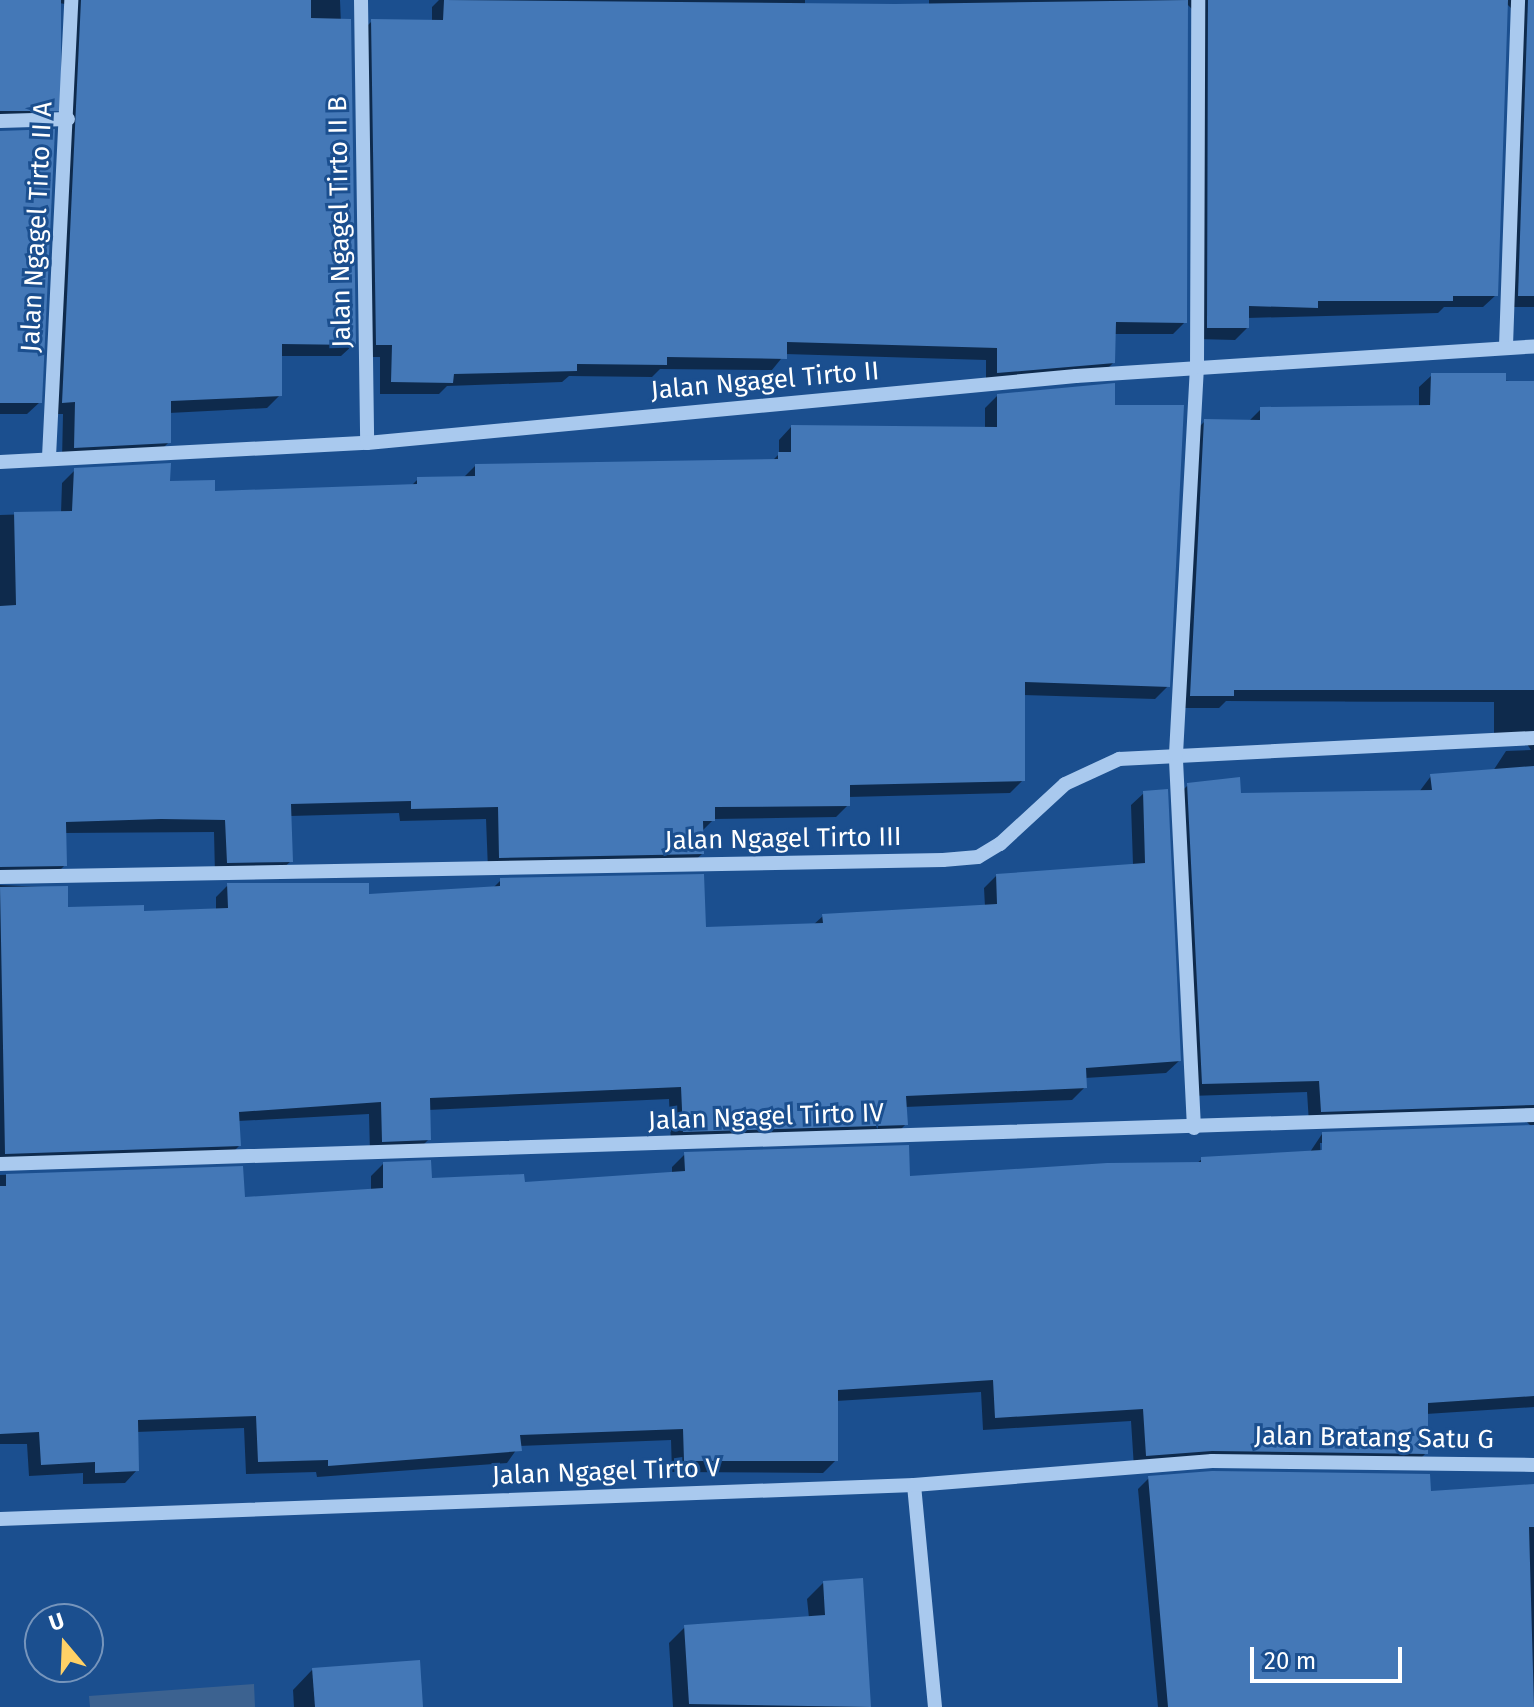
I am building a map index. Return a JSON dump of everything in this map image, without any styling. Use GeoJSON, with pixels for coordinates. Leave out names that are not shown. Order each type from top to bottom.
{"type":"FeatureCollection","features":[{"type":"Feature","properties":{"kind":"street","name":"Jalan Ngagel Tirto II A"},"geometry":{"type":"LineString","coordinates":[[49,457],[68,119],[71,0]]}},
{"type":"Feature","properties":{"kind":"street","name":"Jalan Ngagel Tirto II B"},"geometry":{"type":"LineString","coordinates":[[361,0],[367,443]]}},
{"type":"Feature","properties":{"kind":"street"},"geometry":{"type":"LineString","coordinates":[[1194,1128],[1176,754],[1197,367],[1198,0]]}},
{"type":"Feature","properties":{"kind":"street"},"geometry":{"type":"LineString","coordinates":[[1506,346],[1518,0]]}},
{"type":"Feature","properties":{"kind":"street"},"geometry":{"type":"LineString","coordinates":[[0,121],[68,119]]}},
{"type":"Feature","properties":{"kind":"street","name":"Jalan Ngagel Tirto II"},"geometry":{"type":"LineString","coordinates":[[0,462],[49,457],[367,443],[1197,367],[1534,346]]}},
{"type":"Feature","properties":{"kind":"street","name":"Jalan Ngagel Tirto III"},"geometry":{"type":"LineString","coordinates":[[0,877],[978,857],[1000,844],[1086,771],[1119,759],[1534,738]]}},
{"type":"Feature","properties":{"kind":"street","name":"Jalan Ngagel Tirto IV"},"geometry":{"type":"LineString","coordinates":[[0,1164],[1534,1115]]}},
{"type":"Feature","properties":{"kind":"street","name":"Jalan Bratang Satu G"},"geometry":{"type":"LineString","coordinates":[[1212,1461],[1534,1465]]}},
{"type":"Feature","properties":{"kind":"street","name":"Jalan Ngagel Tirto V"},"geometry":{"type":"LineString","coordinates":[[0,1519],[914,1485],[1212,1461]]}},
{"type":"Feature","properties":{"kind":"street"},"geometry":{"type":"LineString","coordinates":[[914,1485],[935,1707]]}},
{"type":"Feature","properties":{"kind":"water"},"geometry":{"type":"Polygon","coordinates":[[[254,1684],[255,1707],[90,1707],[89,1696],[254,1684]]]}},
{"type":"Feature","properties":{"kind":"building"},"geometry":{"type":"Polygon","coordinates":[[[0,0],[61,0],[61,111],[0,111],[0,0]]]}},
{"type":"Feature","properties":{"kind":"building"},"geometry":{"type":"Polygon","coordinates":[[[81,0],[311,0],[311,18],[351,19],[356,345],[282,344],[282,396],[171,401],[171,443],[74,448],[75,402],[62,403],[81,0]]]}},
{"type":"Feature","properties":{"kind":"building"},"geometry":{"type":"Polygon","coordinates":[[[444,0],[895,4],[1188,0],[1187,323],[1116,322],[1115,363],[997,373],[997,348],[787,342],[787,359],[667,357],[667,365],[577,364],[577,371],[454,374],[453,383],[391,382],[392,345],[376,345],[371,19],[443,20],[444,0]]]}},
{"type":"Feature","properties":{"kind":"building"},"geometry":{"type":"Polygon","coordinates":[[[1208,0],[1508,0],[1498,296],[1453,296],[1453,301],[1318,301],[1318,308],[1249,306],[1249,328],[1207,328],[1208,0]]]}},
{"type":"Feature","properties":{"kind":"building"},"geometry":{"type":"Polygon","coordinates":[[[1528,0],[1534,0],[1534,296],[1518,296],[1528,0]]]}},
{"type":"Feature","properties":{"kind":"building"},"geometry":{"type":"Polygon","coordinates":[[[55,129],[42,403],[0,403],[0,131],[55,129]]]}},
{"type":"Feature","properties":{"kind":"building"},"geometry":{"type":"Polygon","coordinates":[[[1431,373],[1506,373],[1506,381],[1534,381],[1534,690],[1234,690],[1234,696],[1190,696],[1204,419],[1260,420],[1260,407],[1430,405],[1431,373]]]}},
{"type":"Feature","properties":{"kind":"building"},"geometry":{"type":"Polygon","coordinates":[[[1115,383],[1115,405],[1184,405],[1170,687],[1025,682],[1025,781],[850,785],[850,806],[715,807],[715,821],[703,821],[704,854],[499,858],[498,807],[411,809],[411,801],[291,804],[293,862],[227,863],[225,820],[161,819],[66,822],[67,866],[0,867],[0,606],[16,605],[14,512],[72,511],[74,468],[171,463],[170,481],[215,480],[215,491],[417,484],[417,477],[475,476],[475,464],[778,459],[778,452],[791,452],[791,425],[997,427],[997,394],[1115,383]]]}},
{"type":"Feature","properties":{"kind":"building"},"geometry":{"type":"Polygon","coordinates":[[[1534,766],[1534,1105],[1321,1112],[1319,1081],[1202,1084],[1187,783],[1240,777],[1241,793],[1432,790],[1430,774],[1534,766]]]}},
{"type":"Feature","properties":{"kind":"building"},"geometry":{"type":"Polygon","coordinates":[[[1168,789],[1181,1061],[1086,1068],[1087,1088],[906,1096],[908,1125],[683,1132],[681,1087],[430,1098],[431,1140],[382,1142],[381,1102],[239,1112],[241,1146],[5,1154],[0,887],[68,886],[68,907],[144,905],[144,911],[228,908],[227,883],[369,883],[369,894],[500,886],[500,878],[704,874],[706,927],[823,923],[822,914],[997,904],[996,874],[1145,863],[1143,791],[1168,789]]]}},
{"type":"Feature","properties":{"kind":"building"},"geometry":{"type":"Polygon","coordinates":[[[1534,1125],[1534,1396],[1428,1403],[1428,1454],[1212,1451],[1146,1456],[1143,1409],[995,1418],[993,1380],[838,1390],[838,1461],[684,1461],[683,1429],[520,1435],[522,1451],[328,1466],[328,1460],[258,1462],[256,1416],[138,1420],[139,1471],[95,1473],[95,1462],[41,1465],[39,1432],[0,1434],[0,1186],[6,1186],[6,1174],[243,1166],[245,1197],[383,1188],[383,1162],[431,1160],[432,1178],[524,1174],[525,1182],[685,1171],[684,1152],[909,1145],[910,1176],[1107,1163],[1201,1162],[1201,1157],[1322,1150],[1322,1132],[1534,1125]]]}},
{"type":"Feature","properties":{"kind":"building"},"geometry":{"type":"Polygon","coordinates":[[[1212,1471],[1430,1474],[1431,1491],[1534,1484],[1534,1527],[1529,1527],[1534,1707],[1168,1707],[1148,1476],[1212,1471]]]}},
{"type":"Feature","properties":{"kind":"building"},"geometry":{"type":"Polygon","coordinates":[[[863,1578],[871,1707],[689,1704],[684,1625],[825,1615],[823,1581],[863,1578]]]}},
{"type":"Feature","properties":{"kind":"building"},"geometry":{"type":"Polygon","coordinates":[[[420,1660],[423,1707],[315,1707],[312,1668],[420,1660]]]}}]}
